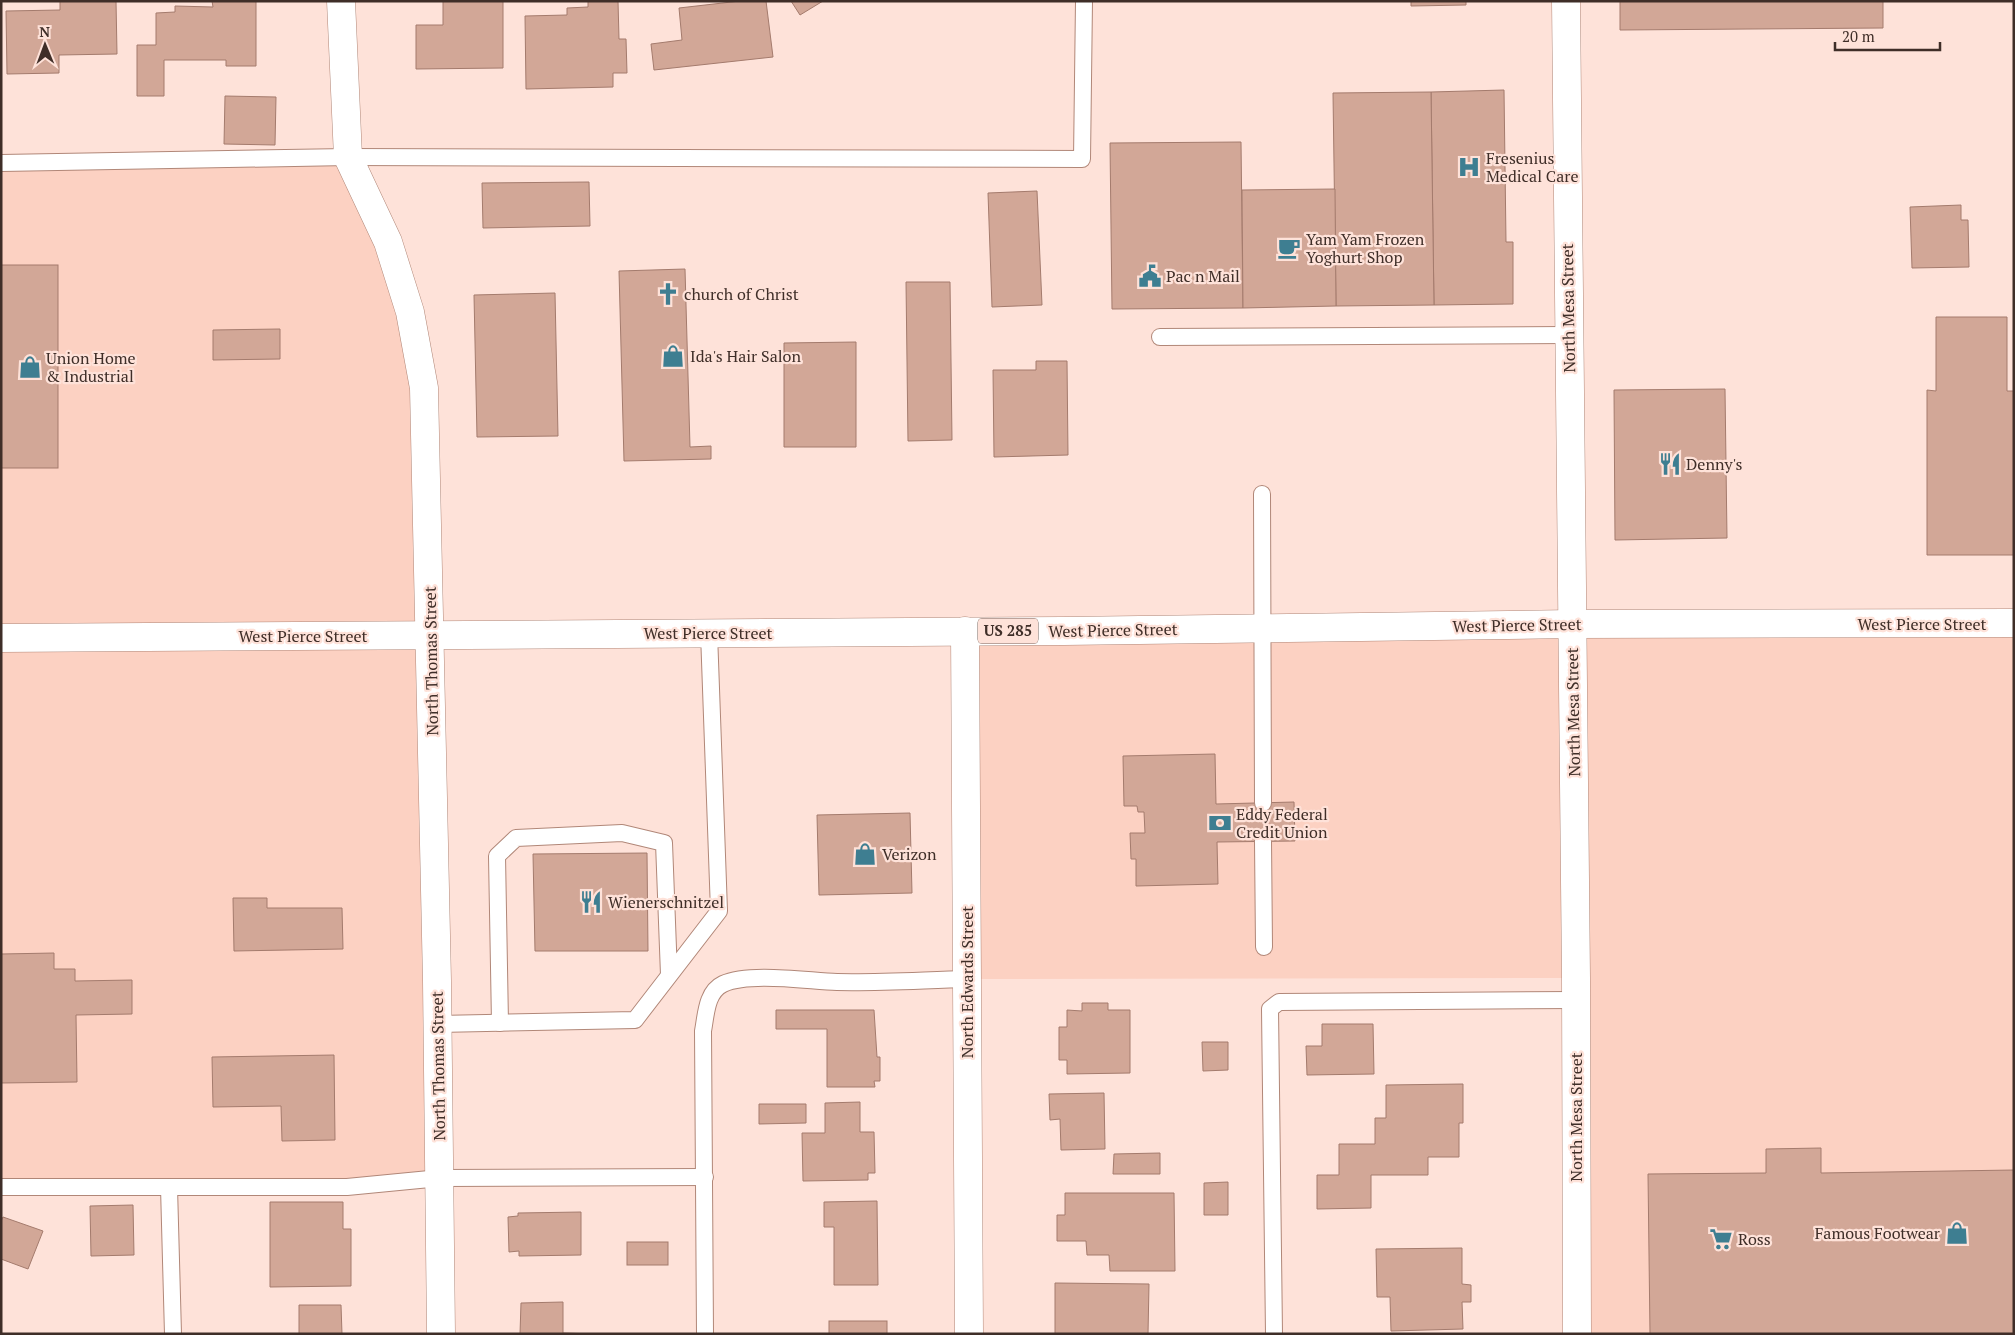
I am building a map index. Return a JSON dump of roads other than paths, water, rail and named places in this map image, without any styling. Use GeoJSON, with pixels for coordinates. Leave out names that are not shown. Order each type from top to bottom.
{"type":"FeatureCollection","features":[{"type":"Feature","properties":{"kind":"main road","name":"North Thomas Street"},"geometry":{"type":"LineString","coordinates":[[341,1],[348,157],[388,242],[410,312],[424,388],[431,635],[438,1024],[441,1334]]}},
{"type":"Feature","properties":{"kind":"main road","name":"North Mesa Street"},"geometry":{"type":"LineString","coordinates":[[1566,1],[1576,1000],[1577,1334]]}},
{"type":"Feature","properties":{"kind":"main road","name":"West Pierce Street"},"geometry":{"type":"LineString","coordinates":[[1,638],[1263,629],[1572,624],[2014,623]]}},
{"type":"Feature","properties":{"kind":"main road","name":"North Edwards Street"},"geometry":{"type":"LineString","coordinates":[[964,631],[969,1334]]}},
{"type":"Feature","properties":{"kind":"lane"},"geometry":{"type":"LineString","coordinates":[[1,163],[348,157],[1082,159],[1084,1]]}},
{"type":"Feature","properties":{"kind":"lane"},"geometry":{"type":"LineString","coordinates":[[1160,337],[1568,335]]}},
{"type":"Feature","properties":{"kind":"lane"},"geometry":{"type":"LineString","coordinates":[[1262,494],[1263,803]]}},
{"type":"Feature","properties":{"kind":"lane"},"geometry":{"type":"LineString","coordinates":[[438,1024],[635,1020],[719,912],[710,633]]}},
{"type":"Feature","properties":{"kind":"lane"},"geometry":{"type":"LineString","coordinates":[[500,1023],[497,856],[516,838],[622,833],[664,843],[670,975]]}},
{"type":"Feature","properties":{"kind":"lane"},"geometry":{"type":"LineString","coordinates":[[1263,841],[1264,948]]}},
{"type":"Feature","properties":{"kind":"lane"},"geometry":{"type":"LineString","coordinates":[[705,1334],[703,1031],[713,992],[723,984],[750,979],[839,982],[967,980]]}},
{"type":"Feature","properties":{"kind":"lane"},"geometry":{"type":"LineString","coordinates":[[1274,1334],[1270,1009],[1279,1002],[1576,1000]]}},
{"type":"Feature","properties":{"kind":"lane"},"geometry":{"type":"LineString","coordinates":[[1,1187],[347,1187],[440,1178],[705,1177]]}},
{"type":"Feature","properties":{"kind":"lane"},"geometry":{"type":"LineString","coordinates":[[169,1187],[173,1334]]}},
{"type":"Feature","properties":{"kind":"place","name":"Fresenius Medical Care"},"geometry":{"type":"Point","coordinates":[1469,167]}},
{"type":"Feature","properties":{"kind":"place","name":"Yam Yam Frozen Yoghurt Shop"},"geometry":{"type":"Point","coordinates":[1289,248]}},
{"type":"Feature","properties":{"kind":"place","name":"Pac n Mail"},"geometry":{"type":"Point","coordinates":[1150,276]}},
{"type":"Feature","properties":{"kind":"place","name":"church of Christ"},"geometry":{"type":"Point","coordinates":[668,294]}},
{"type":"Feature","properties":{"kind":"place","name":"Ida's Hair Salon"},"geometry":{"type":"Point","coordinates":[673,356]}},
{"type":"Feature","properties":{"kind":"place","name":"Union Home & Industrial"},"geometry":{"type":"Point","coordinates":[30,367]}},
{"type":"Feature","properties":{"kind":"place","name":"Denny's"},"geometry":{"type":"Point","coordinates":[1670,464]}},
{"type":"Feature","properties":{"kind":"place","name":"Eddy Federal Credit Union"},"geometry":{"type":"Point","coordinates":[1220,823]}},
{"type":"Feature","properties":{"kind":"place","name":"Verizon"},"geometry":{"type":"Point","coordinates":[865,854]}},
{"type":"Feature","properties":{"kind":"place","name":"Wienerschnitzel"},"geometry":{"type":"Point","coordinates":[591,902]}},
{"type":"Feature","properties":{"kind":"place","name":"Famous Footwear"},"geometry":{"type":"Point","coordinates":[1957,1233]}},
{"type":"Feature","properties":{"kind":"place","name":"Ross"},"geometry":{"type":"Point","coordinates":[1721,1239]}}]}
